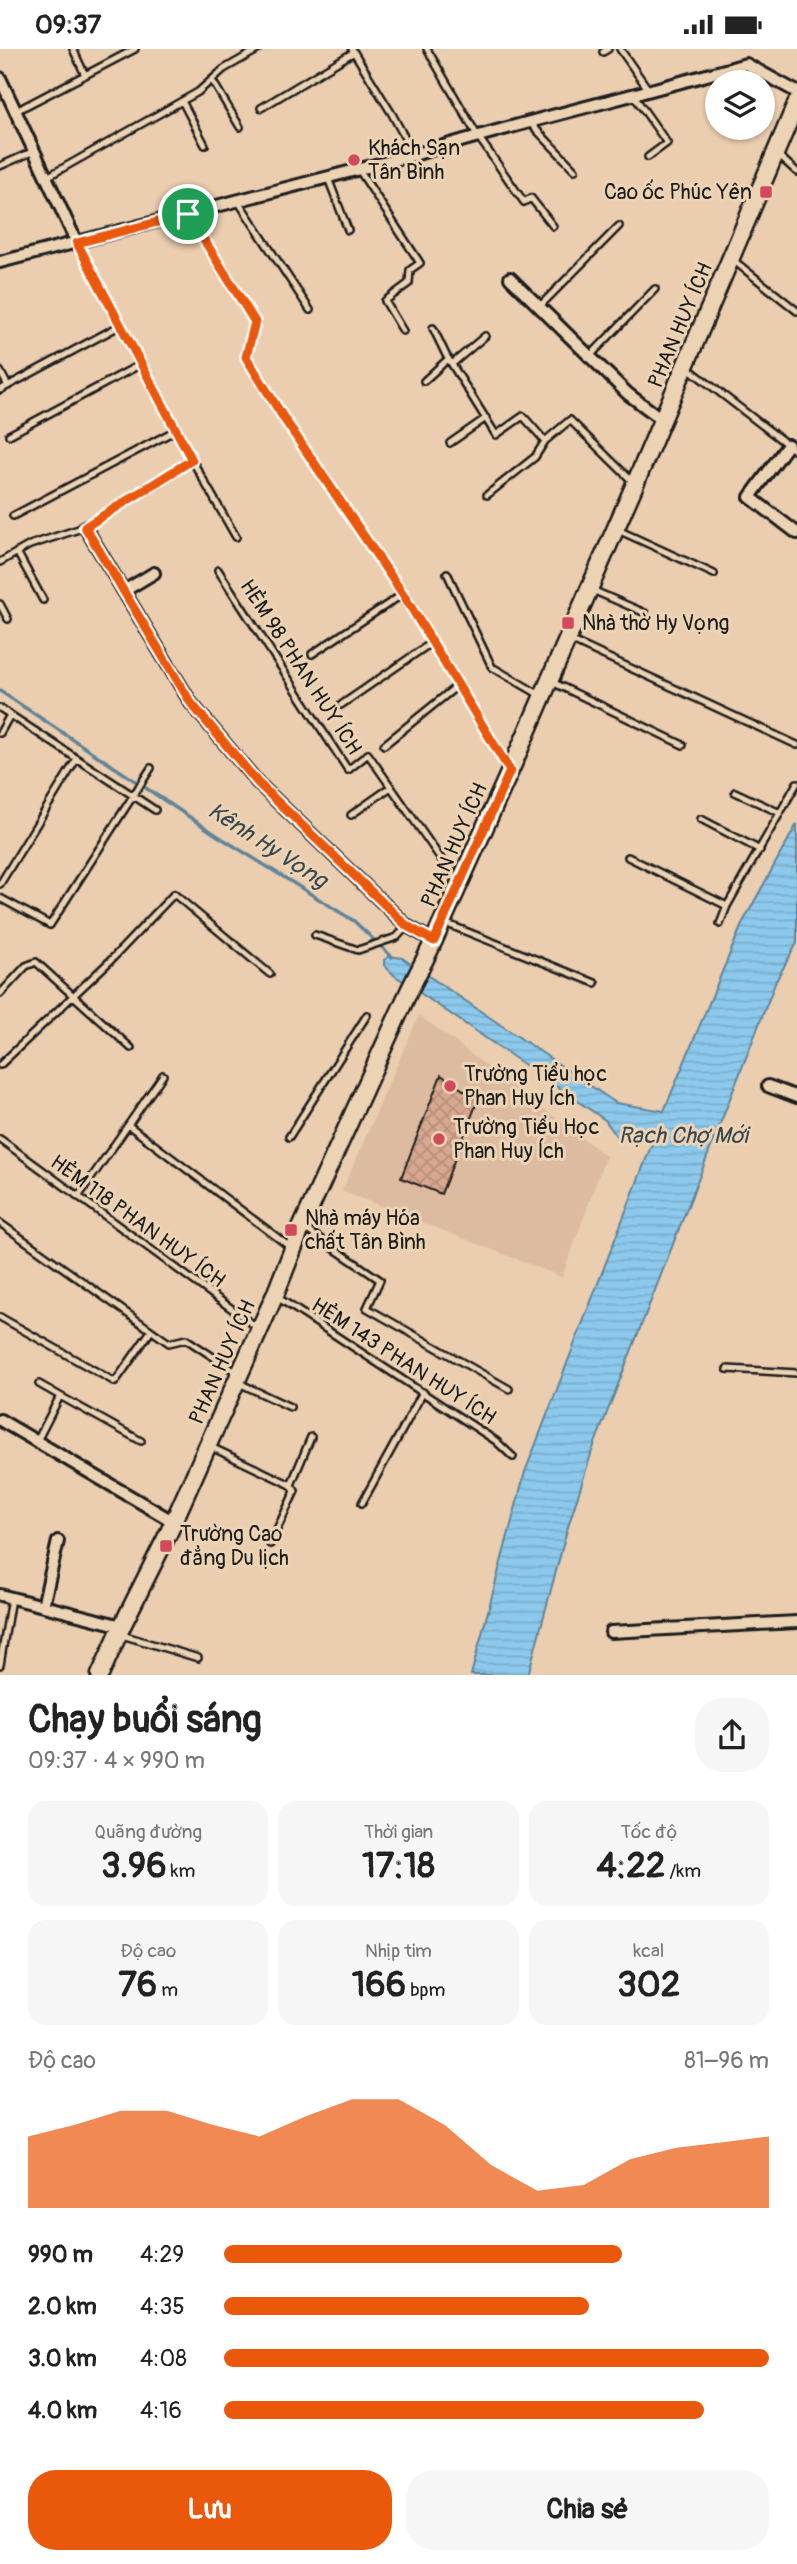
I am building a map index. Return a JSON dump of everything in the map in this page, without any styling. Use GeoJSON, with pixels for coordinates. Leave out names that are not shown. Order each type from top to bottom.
{"type":"FeatureCollection","features":[{"type":"Feature","properties":{"kind":"main road","name":"PHAN HUY ÍCH"},"geometry":{"type":"LineString","coordinates":[[100,1675],[174,1522],[258,1328],[275,1295],[302,1227],[510,771],[663,420],[797,102]]}},
{"type":"Feature","properties":{"kind":"street"},"geometry":{"type":"LineString","coordinates":[[0,262],[359,170],[477,135],[634,96],[746,64],[797,92]]}},
{"type":"Feature","properties":{"kind":"street"},"geometry":{"type":"LineString","coordinates":[[0,78],[77,243]]}},
{"type":"Feature","properties":{"kind":"street"},"geometry":{"type":"LineString","coordinates":[[510,278],[628,394],[663,420]]}},
{"type":"Feature","properties":{"kind":"street"},"geometry":{"type":"LineString","coordinates":[[793,448],[750,497],[797,533]]}},
{"type":"Feature","properties":{"kind":"street"},"geometry":{"type":"LineString","coordinates":[[85,527],[191,703],[258,783],[407,926],[432,945]]}},
{"type":"Feature","properties":{"kind":"street"},"geometry":{"type":"LineString","coordinates":[[124,591],[154,573]]}},
{"type":"Feature","properties":{"kind":"street"},"geometry":{"type":"LineString","coordinates":[[768,1086],[797,1097]]}},
{"type":"Feature","properties":{"kind":"street"},"geometry":{"type":"LineString","coordinates":[[0,1420],[174,1522]]}},
{"type":"Feature","properties":{"kind":"street"},"geometry":{"type":"LineString","coordinates":[[43,1606],[58,1541]]}},
{"type":"Feature","properties":{"kind":"street"},"geometry":{"type":"LineString","coordinates":[[5,1597],[120,1630]]}},
{"type":"Feature","properties":{"kind":"street"},"geometry":{"type":"LineString","coordinates":[[611,1632],[797,1622]]}},
{"type":"Feature","properties":{"kind":"lane"},"geometry":{"type":"LineString","coordinates":[[73,49],[85,75]]}},
{"type":"Feature","properties":{"kind":"lane"},"geometry":{"type":"LineString","coordinates":[[16,111],[135,49]]}},
{"type":"Feature","properties":{"kind":"lane"},"geometry":{"type":"LineString","coordinates":[[47,177],[198,92],[225,69],[259,49]]}},
{"type":"Feature","properties":{"kind":"lane"},"geometry":{"type":"LineString","coordinates":[[427,49],[477,135],[524,202],[531,198],[552,226]]}},
{"type":"Feature","properties":{"kind":"lane"},"geometry":{"type":"LineString","coordinates":[[620,49],[649,92]]}},
{"type":"Feature","properties":{"kind":"lane"},"geometry":{"type":"LineString","coordinates":[[261,108],[353,51],[414,155]]}},
{"type":"Feature","properties":{"kind":"lane"},"geometry":{"type":"LineString","coordinates":[[212,80],[240,127]]}},
{"type":"Feature","properties":{"kind":"lane"},"geometry":{"type":"LineString","coordinates":[[634,96],[667,143],[648,157]]}},
{"type":"Feature","properties":{"kind":"lane"},"geometry":{"type":"LineString","coordinates":[[182,101],[205,145]]}},
{"type":"Feature","properties":{"kind":"lane"},"geometry":{"type":"LineString","coordinates":[[530,123],[575,170]]}},
{"type":"Feature","properties":{"kind":"lane"},"geometry":{"type":"LineString","coordinates":[[0,166],[34,151]]}},
{"type":"Feature","properties":{"kind":"lane"},"geometry":{"type":"LineString","coordinates":[[776,153],[797,172]]}},
{"type":"Feature","properties":{"kind":"lane"},"geometry":{"type":"LineString","coordinates":[[359,170],[420,263],[410,270],[410,283],[385,302],[403,331]]}},
{"type":"Feature","properties":{"kind":"lane"},"geometry":{"type":"LineString","coordinates":[[328,178],[348,230]]}},
{"type":"Feature","properties":{"kind":"lane"},"geometry":{"type":"LineString","coordinates":[[238,201],[310,310]]}},
{"type":"Feature","properties":{"kind":"lane"},"geometry":{"type":"LineString","coordinates":[[188,214],[255,322],[246,357],[283,417],[403,594],[510,771]]}},
{"type":"Feature","properties":{"kind":"lane"},"geometry":{"type":"LineString","coordinates":[[539,307],[620,226]]}},
{"type":"Feature","properties":{"kind":"lane"},"geometry":{"type":"LineString","coordinates":[[77,243],[236,537]]}},
{"type":"Feature","properties":{"kind":"lane"},"geometry":{"type":"LineString","coordinates":[[731,258],[797,311]]}},
{"type":"Feature","properties":{"kind":"lane"},"geometry":{"type":"LineString","coordinates":[[590,356],[655,289]]}},
{"type":"Feature","properties":{"kind":"lane"},"geometry":{"type":"LineString","coordinates":[[0,390],[121,325]]}},
{"type":"Feature","properties":{"kind":"lane"},"geometry":{"type":"LineString","coordinates":[[433,328],[450,362],[496,435],[523,416],[545,441]]}},
{"type":"Feature","properties":{"kind":"lane"},"geometry":{"type":"LineString","coordinates":[[424,381],[485,335]]}},
{"type":"Feature","properties":{"kind":"lane"},"geometry":{"type":"LineString","coordinates":[[9,435],[141,364]]}},
{"type":"Feature","properties":{"kind":"lane"},"geometry":{"type":"LineString","coordinates":[[685,366],[793,448]]}},
{"type":"Feature","properties":{"kind":"lane"},"geometry":{"type":"LineString","coordinates":[[0,371],[8,386]]}},
{"type":"Feature","properties":{"kind":"lane"},"geometry":{"type":"LineString","coordinates":[[450,443],[486,418]]}},
{"type":"Feature","properties":{"kind":"lane"},"geometry":{"type":"LineString","coordinates":[[487,495],[535,457],[545,441],[570,420],[635,484]]}},
{"type":"Feature","properties":{"kind":"lane"},"geometry":{"type":"LineString","coordinates":[[13,516],[176,430]]}},
{"type":"Feature","properties":{"kind":"lane"},"geometry":{"type":"LineString","coordinates":[[0,562],[30,545],[85,527],[192,460]]}},
{"type":"Feature","properties":{"kind":"lane"},"geometry":{"type":"LineString","coordinates":[[615,529],[713,574]]}},
{"type":"Feature","properties":{"kind":"lane"},"geometry":{"type":"LineString","coordinates":[[17,552],[43,600]]}},
{"type":"Feature","properties":{"kind":"lane","name":"HẺM 98 PHAN HUY ÍCH"},"geometry":{"type":"LineString","coordinates":[[218,570],[348,770],[368,754],[459,885]]}},
{"type":"Feature","properties":{"kind":"lane"},"geometry":{"type":"LineString","coordinates":[[447,573],[492,667],[683,745]]}},
{"type":"Feature","properties":{"kind":"lane"},"geometry":{"type":"LineString","coordinates":[[590,588],[645,613]]}},
{"type":"Feature","properties":{"kind":"lane"},"geometry":{"type":"LineString","coordinates":[[312,655],[403,594]]}},
{"type":"Feature","properties":{"kind":"lane"},"geometry":{"type":"LineString","coordinates":[[0,604],[8,619]]}},
{"type":"Feature","properties":{"kind":"lane"},"geometry":{"type":"LineString","coordinates":[[567,639],[797,745]]}},
{"type":"Feature","properties":{"kind":"lane"},"geometry":{"type":"LineString","coordinates":[[341,705],[431,643]]}},
{"type":"Feature","properties":{"kind":"lane"},"geometry":{"type":"LineString","coordinates":[[384,745],[457,686]]}},
{"type":"Feature","properties":{"kind":"lane"},"geometry":{"type":"LineString","coordinates":[[0,708],[155,810]]}},
{"type":"Feature","properties":{"kind":"lane"},"geometry":{"type":"LineString","coordinates":[[0,733],[10,715]]}},
{"type":"Feature","properties":{"kind":"lane"},"geometry":{"type":"LineString","coordinates":[[0,884],[76,760]]}},
{"type":"Feature","properties":{"kind":"lane"},"geometry":{"type":"LineString","coordinates":[[0,898],[50,925],[151,768]]}},
{"type":"Feature","properties":{"kind":"lane"},"geometry":{"type":"LineString","coordinates":[[720,925],[727,906],[797,783]]}},
{"type":"Feature","properties":{"kind":"lane"},"geometry":{"type":"LineString","coordinates":[[351,815],[391,787]]}},
{"type":"Feature","properties":{"kind":"lane"},"geometry":{"type":"LineString","coordinates":[[735,792],[780,813]]}},
{"type":"Feature","properties":{"kind":"lane"},"geometry":{"type":"LineString","coordinates":[[701,819],[760,850]]}},
{"type":"Feature","properties":{"kind":"lane"},"geometry":{"type":"LineString","coordinates":[[628,857],[727,906]]}},
{"type":"Feature","properties":{"kind":"lane"},"geometry":{"type":"LineString","coordinates":[[0,1065],[174,894],[270,974]]}},
{"type":"Feature","properties":{"kind":"lane"},"geometry":{"type":"LineString","coordinates":[[442,922],[595,983]]}},
{"type":"Feature","properties":{"kind":"lane"},"geometry":{"type":"LineString","coordinates":[[315,935],[358,950],[397,937],[407,926]]}},
{"type":"Feature","properties":{"kind":"lane"},"geometry":{"type":"LineString","coordinates":[[0,994],[26,966],[36,962],[131,1048]]}},
{"type":"Feature","properties":{"kind":"lane"},"geometry":{"type":"LineString","coordinates":[[289,1137],[367,1015]]}},
{"type":"Feature","properties":{"kind":"lane"},"geometry":{"type":"LineString","coordinates":[[78,1197],[163,1075]]}},
{"type":"Feature","properties":{"kind":"lane"},"geometry":{"type":"LineString","coordinates":[[128,1125],[293,1249]]}},
{"type":"Feature","properties":{"kind":"lane","name":"HẺM 118 PHAN HUY ÍCH"},"geometry":{"type":"LineString","coordinates":[[0,1139],[258,1328]]}},
{"type":"Feature","properties":{"kind":"lane"},"geometry":{"type":"LineString","coordinates":[[0,1223],[151,1331],[170,1343],[186,1339],[237,1378],[290,1407]]}},
{"type":"Feature","properties":{"kind":"lane"},"geometry":{"type":"LineString","coordinates":[[302,1227],[380,1280],[367,1308],[509,1389]]}},
{"type":"Feature","properties":{"kind":"lane","name":"HẺM 143 PHAN HUY ÍCH"},"geometry":{"type":"LineString","coordinates":[[275,1295],[496,1441],[513,1457]]}},
{"type":"Feature","properties":{"kind":"lane"},"geometry":{"type":"LineString","coordinates":[[0,1317],[115,1382],[151,1331]]}},
{"type":"Feature","properties":{"kind":"lane"},"geometry":{"type":"LineString","coordinates":[[727,1369],[797,1373]]}},
{"type":"Feature","properties":{"kind":"lane"},"geometry":{"type":"LineString","coordinates":[[39,1384],[141,1441]]}},
{"type":"Feature","properties":{"kind":"lane"},"geometry":{"type":"LineString","coordinates":[[362,1503],[423,1392]]}},
{"type":"Feature","properties":{"kind":"lane"},"geometry":{"type":"LineString","coordinates":[[37,1441],[60,1396]]}},
{"type":"Feature","properties":{"kind":"lane"},"geometry":{"type":"LineString","coordinates":[[291,1485],[311,1437]]}},
{"type":"Feature","properties":{"kind":"lane"},"geometry":{"type":"LineString","coordinates":[[208,1446],[291,1485],[295,1491],[270,1544]]}},
{"type":"Feature","properties":{"kind":"lane"},"geometry":{"type":"LineString","coordinates":[[0,1665],[5,1597]]}},
{"type":"Feature","properties":{"kind":"lane"},"geometry":{"type":"LineString","coordinates":[[120,1630],[198,1657]]}},
{"type":"Feature","properties":{"kind":"shaded area","name":"Trường Tiểu học Phan Huy Ích"},"geometry":{"type":"Polygon","coordinates":[[[419,1015],[606,1156],[562,1277],[342,1191],[419,1015]]]}},
{"type":"Feature","properties":{"kind":"water","name":"Rạch Chợ Mới"},"geometry":{"type":"Polygon","coordinates":[[[797,824],[797,943],[776,981],[592,1451],[567,1530],[528,1675],[471,1675],[525,1472],[653,1141],[617,1137],[605,1120],[394,975],[384,965],[384,960],[390,956],[402,958],[616,1103],[664,1111],[743,922],[797,824]]]}},
{"type":"Feature","properties":{"kind":"building","name":"Trường Tiểu Học Phan Huy Ích"},"geometry":{"type":"Polygon","coordinates":[[[441,1075],[478,1100],[441,1194],[401,1178],[441,1075]]]}},
{"type":"Feature","properties":{"kind":"waterway","name":"Kênh Hy Vọng"},"geometry":{"type":"LineString","coordinates":[[0,691],[218,836],[354,921],[392,957]]}},
{"type":"Feature","properties":{"kind":"place","name":"Khách Sạn Tân Bình"},"geometry":{"type":"Point","coordinates":[354,160]}},
{"type":"Feature","properties":{"kind":"place","name":"Cao ốc Phúc Yên"},"geometry":{"type":"Point","coordinates":[766,192]}},
{"type":"Feature","properties":{"kind":"place","name":"Nhà thờ Hy Vọng"},"geometry":{"type":"Point","coordinates":[568,623]}},
{"type":"Feature","properties":{"kind":"place","name":"Trường Tiểu học Phan Huy Ích"},"geometry":{"type":"Point","coordinates":[450,1086]}},
{"type":"Feature","properties":{"kind":"place","name":"Trường Tiểu Học Phan Huy Ích"},"geometry":{"type":"Point","coordinates":[439,1139]}},
{"type":"Feature","properties":{"kind":"place","name":"Nhà máy Hóa chất Tân Bình"},"geometry":{"type":"Point","coordinates":[291,1230]}},
{"type":"Feature","properties":{"kind":"place","name":"Trường Cao đẳng Du lịch"},"geometry":{"type":"Point","coordinates":[166,1546]}},
{"type":"Feature","properties":{"kind":"route"},"geometry":{"type":"LineString","coordinates":[[188,214],[255,322],[246,357],[283,417],[403,594],[510,771],[434,941],[407,926],[258,783],[191,703],[85,527],[192,460],[77,243],[188,214]]}}]}
